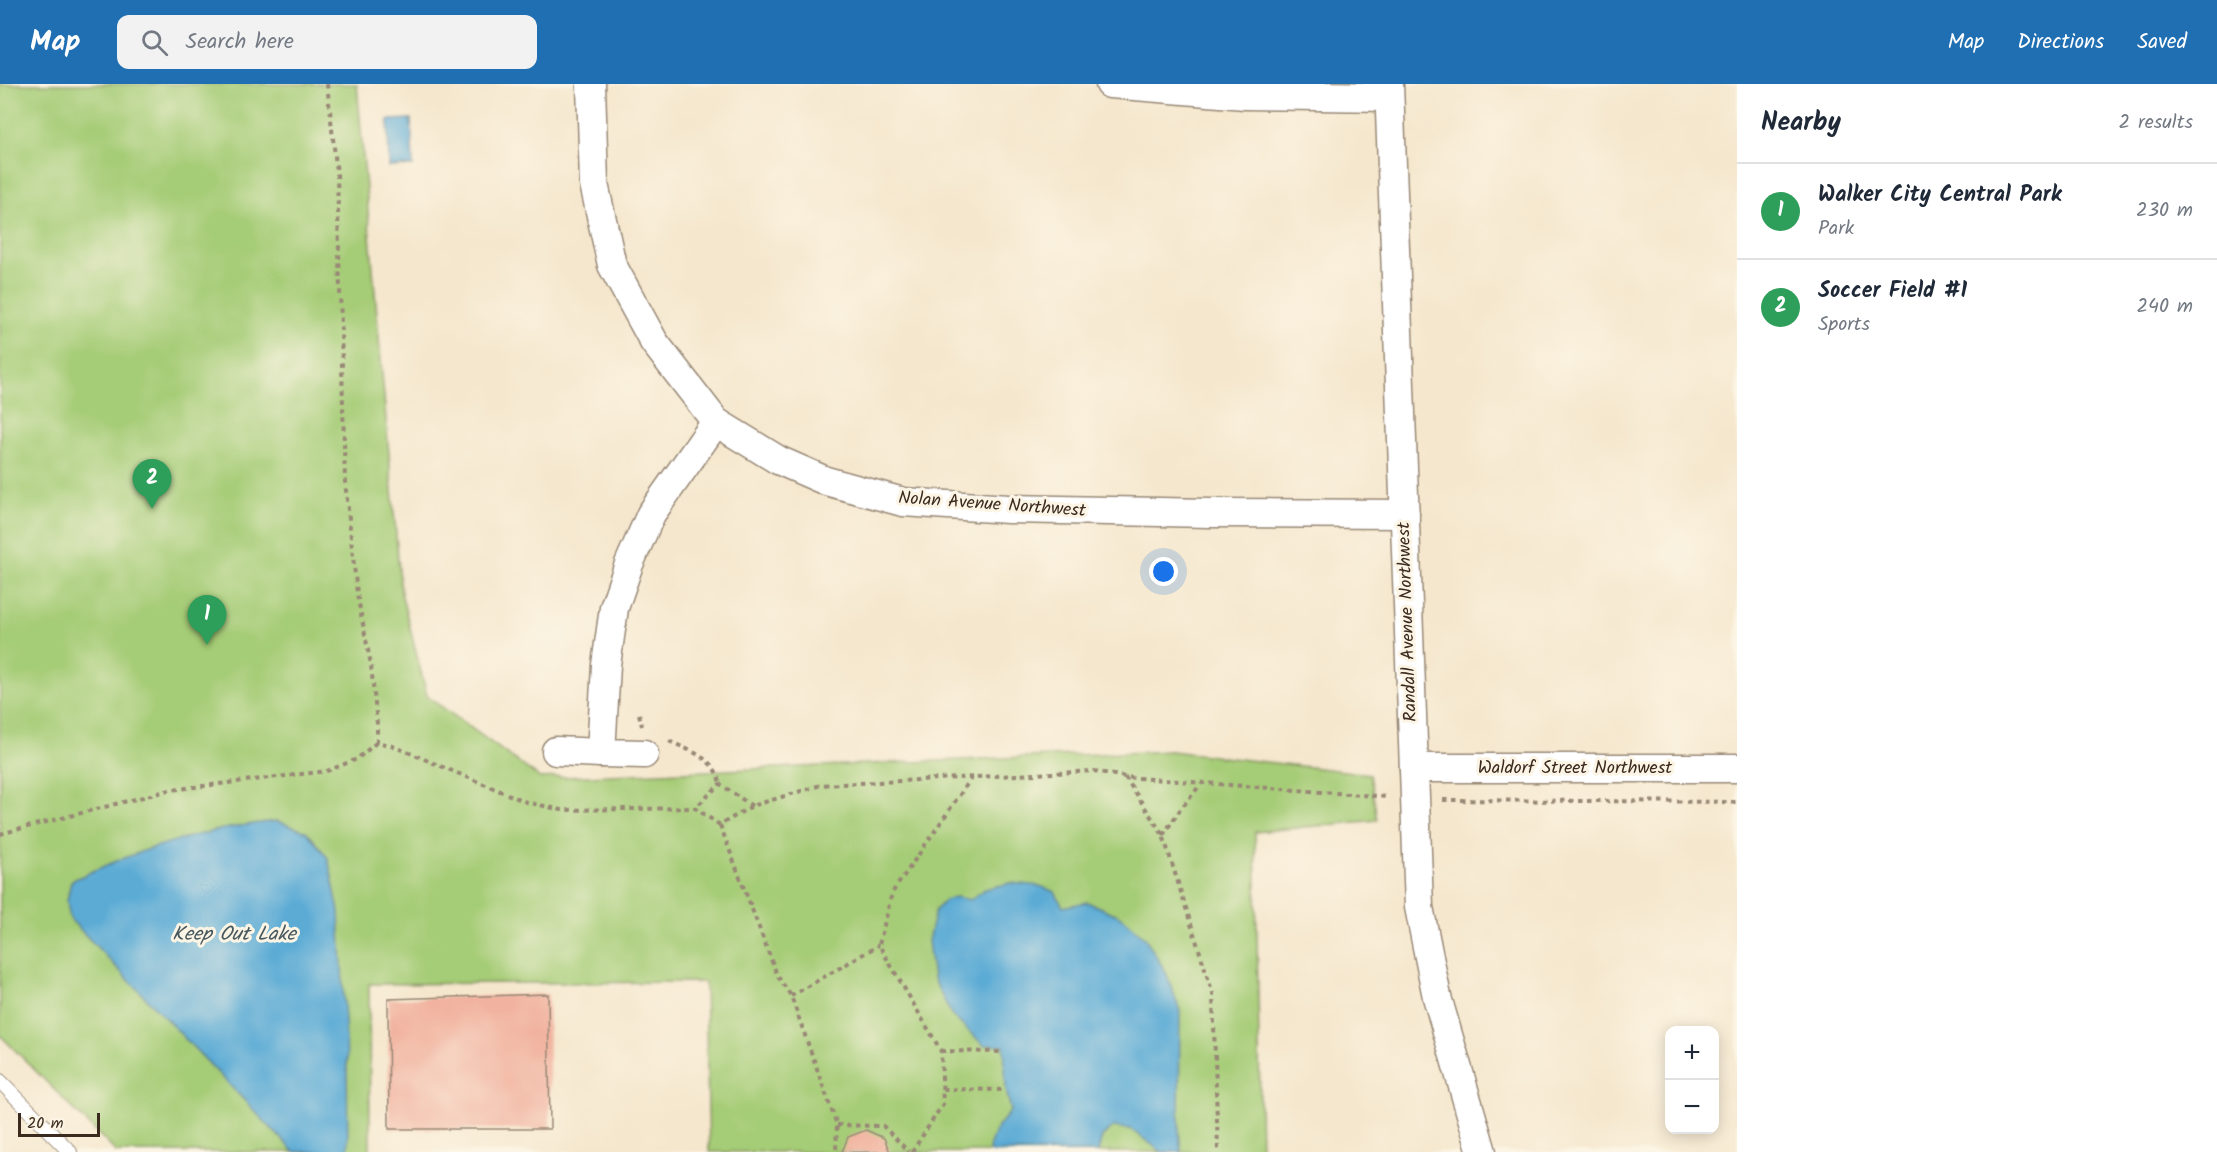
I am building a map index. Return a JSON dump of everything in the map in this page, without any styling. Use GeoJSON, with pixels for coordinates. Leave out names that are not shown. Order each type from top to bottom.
{"type":"FeatureCollection","features":[{"type":"Feature","properties":{"kind":"street","name":"Nolan Avenue Northwest"},"geometry":{"type":"LineString","coordinates":[[591,84],[594,184],[612,265],[654,342],[716,422],[778,460],[826,481],[903,502],[1008,510],[1405,514]]}},
{"type":"Feature","properties":{"kind":"street"},"geometry":{"type":"LineString","coordinates":[[1110,84],[1245,95],[1389,91]]}},
{"type":"Feature","properties":{"kind":"street","name":"Randall Avenue Northwest"},"geometry":{"type":"LineString","coordinates":[[1389,91],[1419,907],[1437,997],[1482,1152]]}},
{"type":"Feature","properties":{"kind":"street"},"geometry":{"type":"LineString","coordinates":[[601,753],[606,665],[614,608],[629,564],[651,514],[716,422]]}},
{"type":"Feature","properties":{"kind":"street"},"geometry":{"type":"LineString","coordinates":[[556,751],[601,753],[651,741]]}},
{"type":"Feature","properties":{"kind":"street","name":"Waldorf Street Northwest"},"geometry":{"type":"LineString","coordinates":[[1414,768],[1737,768]]}},
{"type":"Feature","properties":{"kind":"lane"},"geometry":{"type":"LineString","coordinates":[[0,1081],[70,1152]]}},
{"type":"Feature","properties":{"kind":"path"},"geometry":{"type":"LineString","coordinates":[[0,834],[170,790],[327,771],[357,759],[376,742],[377,724],[371,665],[357,594],[348,511],[343,439],[337,174],[327,84]]}},
{"type":"Feature","properties":{"kind":"path"},"geometry":{"type":"LineString","coordinates":[[639,714],[651,741],[703,757],[712,764],[718,774],[720,784],[752,806]]}},
{"type":"Feature","properties":{"kind":"path"},"geometry":{"type":"LineString","coordinates":[[376,742],[393,746],[526,802],[562,810],[695,808],[720,825],[777,975],[791,996],[837,1125],[836,1152]]}},
{"type":"Feature","properties":{"kind":"path"},"geometry":{"type":"LineString","coordinates":[[720,825],[752,806],[821,784],[1094,771],[1125,777],[1201,784],[1163,835]]}},
{"type":"Feature","properties":{"kind":"path"},"geometry":{"type":"LineString","coordinates":[[837,1125],[883,1126],[910,1152],[943,1104],[941,1051],[879,945],[892,893],[973,776]]}},
{"type":"Feature","properties":{"kind":"path"},"geometry":{"type":"LineString","coordinates":[[1125,777],[1163,835],[1213,994],[1218,1152]]}},
{"type":"Feature","properties":{"kind":"path"},"geometry":{"type":"LineString","coordinates":[[695,808],[720,784]]}},
{"type":"Feature","properties":{"kind":"path"},"geometry":{"type":"LineString","coordinates":[[791,996],[879,945]]}},
{"type":"Feature","properties":{"kind":"path"},"geometry":{"type":"LineString","coordinates":[[941,1051],[1004,1052]]}},
{"type":"Feature","properties":{"kind":"path"},"geometry":{"type":"LineString","coordinates":[[943,1089],[1005,1090]]}},
{"type":"Feature","properties":{"kind":"green space"},"geometry":{"type":"Polygon","coordinates":[[[0,84],[357,84],[401,593],[427,696],[540,778],[1171,751],[1370,774],[1377,820],[1255,832],[1261,1152],[709,1152],[705,982],[369,984],[370,1152],[116,1152],[0,1035],[0,84]]]}},
{"type":"Feature","properties":{"kind":"water"},"geometry":{"type":"Polygon","coordinates":[[[411,119],[413,166],[389,167],[388,120],[411,119]]]}},
{"type":"Feature","properties":{"kind":"water","name":"Keep Out Lake"},"geometry":{"type":"Polygon","coordinates":[[[277,821],[307,832],[328,858],[339,911],[347,1058],[348,1152],[294,1152],[70,919],[67,901],[71,881],[171,842],[224,829],[277,821]]]}},
{"type":"Feature","properties":{"kind":"water"},"geometry":{"type":"Polygon","coordinates":[[[1011,883],[1040,886],[1055,892],[1063,907],[1087,902],[1120,916],[1146,939],[1166,972],[1180,1011],[1179,1129],[1181,1152],[1162,1152],[1130,1129],[1113,1127],[1102,1137],[1098,1152],[989,1152],[999,1125],[1011,1111],[1006,1090],[1004,1046],[984,1045],[952,1016],[933,978],[928,941],[935,911],[945,900],[956,897],[970,900],[985,889],[1011,883]]]}},
{"type":"Feature","properties":{"kind":"building"},"geometry":{"type":"Polygon","coordinates":[[[548,994],[550,1129],[389,1129],[388,999],[548,994]]]}},
{"type":"Feature","properties":{"kind":"building"},"geometry":{"type":"Polygon","coordinates":[[[866,1130],[884,1138],[890,1152],[842,1152],[848,1137],[866,1130]]]}},
{"type":"Feature","properties":{"kind":"place","name":"Soccer Field #1"},"geometry":{"type":"Point","coordinates":[152,509]}},
{"type":"Feature","properties":{"kind":"place","name":"Walker City Central Park"},"geometry":{"type":"Point","coordinates":[207,645]}}]}
